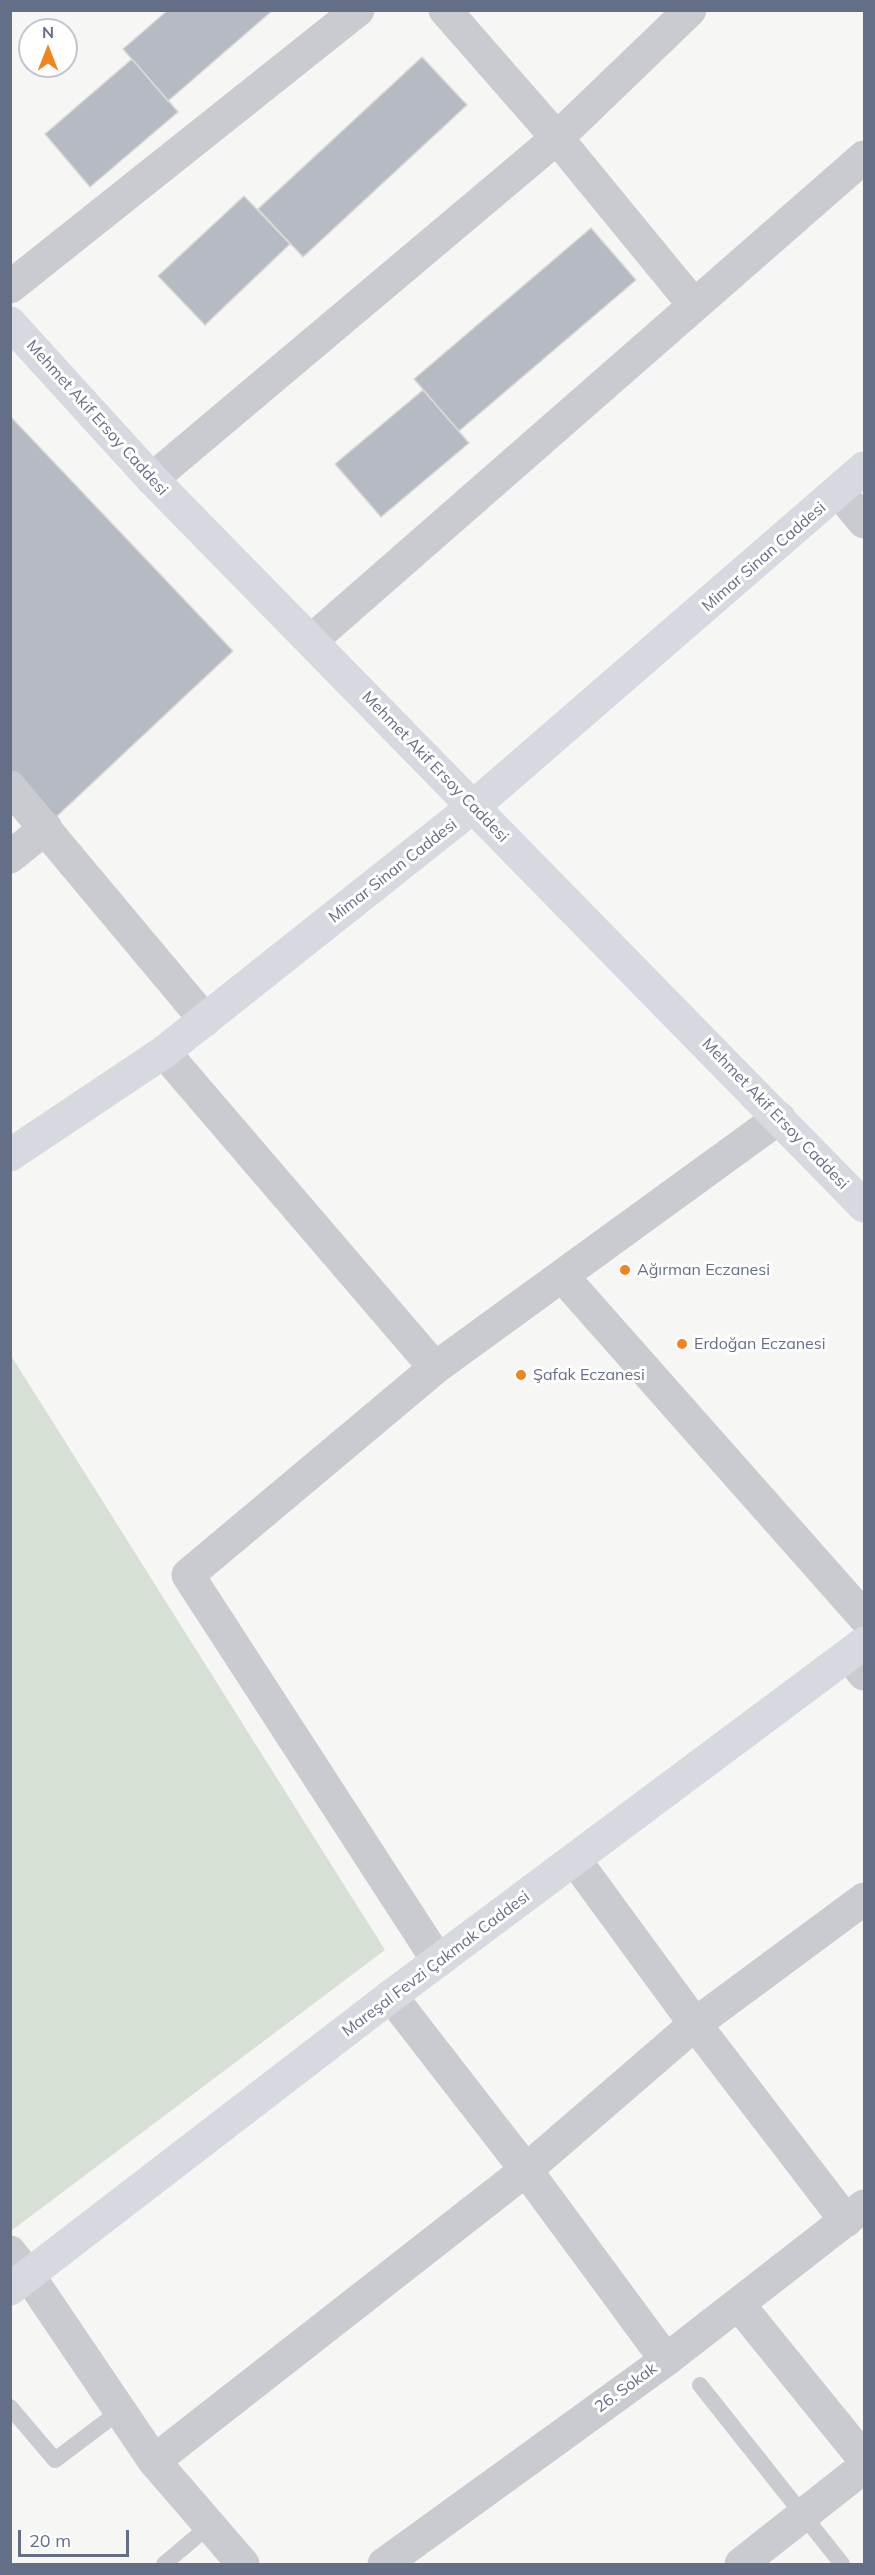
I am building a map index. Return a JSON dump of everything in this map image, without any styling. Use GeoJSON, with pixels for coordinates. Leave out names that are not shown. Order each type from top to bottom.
{"type":"FeatureCollection","features":[{"type":"Feature","properties":{"kind":"street"},"geometry":{"type":"LineString","coordinates":[[10,286],[358,10]]}},
{"type":"Feature","properties":{"kind":"street"},"geometry":{"type":"LineString","coordinates":[[445,10],[557,138],[694,305]]}},
{"type":"Feature","properties":{"kind":"street"},"geometry":{"type":"LineString","coordinates":[[152,479],[557,138],[690,10]]}},
{"type":"Feature","properties":{"kind":"street"},"geometry":{"type":"LineString","coordinates":[[312,640],[864,157]]}},
{"type":"Feature","properties":{"kind":"street","name":"Mehmet Akif Ersoy Caddesi"},"geometry":{"type":"LineString","coordinates":[[10,323],[152,479],[864,1206]]}},
{"type":"Feature","properties":{"kind":"street","name":"Mimar Sinan Caddesi"},"geometry":{"type":"LineString","coordinates":[[10,1155],[164,1052],[474,806],[864,468]]}},
{"type":"Feature","properties":{"kind":"street"},"geometry":{"type":"LineString","coordinates":[[839,492],[864,522]]}},
{"type":"Feature","properties":{"kind":"street"},"geometry":{"type":"LineString","coordinates":[[10,787],[205,1020]]}},
{"type":"Feature","properties":{"kind":"street"},"geometry":{"type":"LineString","coordinates":[[10,857],[46,828]]}},
{"type":"Feature","properties":{"kind":"street"},"geometry":{"type":"LineString","coordinates":[[164,1052],[435,1368]]}},
{"type":"Feature","properties":{"kind":"street"},"geometry":{"type":"LineString","coordinates":[[438,1961],[188,1575],[435,1368],[779,1118]]}},
{"type":"Feature","properties":{"kind":"street"},"geometry":{"type":"LineString","coordinates":[[563,1277],[864,1617]]}},
{"type":"Feature","properties":{"kind":"street","name":"Mareşal Fevzi Çakmak Caddesi"},"geometry":{"type":"LineString","coordinates":[[17,2272],[575,1860],[859,1658]]}},
{"type":"Feature","properties":{"kind":"street"},"geometry":{"type":"LineString","coordinates":[[575,1860],[695,2024],[855,2214]]}},
{"type":"Feature","properties":{"kind":"street"},"geometry":{"type":"LineString","coordinates":[[154,2461],[526,2170],[695,2024],[864,1899]]}},
{"type":"Feature","properties":{"kind":"street"},"geometry":{"type":"LineString","coordinates":[[391,1996],[526,2170],[666,2360]]}},
{"type":"Feature","properties":{"kind":"street","name":"26. Sokak"},"geometry":{"type":"LineString","coordinates":[[384,2565],[666,2360],[855,2214]]}},
{"type":"Feature","properties":{"kind":"street"},"geometry":{"type":"LineString","coordinates":[[17,2272],[120,2411],[154,2461],[243,2565]]}},
{"type":"Feature","properties":{"kind":"street"},"geometry":{"type":"LineString","coordinates":[[739,2305],[864,2459]]}},
{"type":"Feature","properties":{"kind":"street"},"geometry":{"type":"LineString","coordinates":[[741,2565],[864,2467]]}},
{"type":"Feature","properties":{"kind":"lane"},"geometry":{"type":"LineString","coordinates":[[700,2385],[842,2565]]}},
{"type":"Feature","properties":{"kind":"lane"},"geometry":{"type":"LineString","coordinates":[[10,2407],[55,2460],[120,2411]]}},
{"type":"Feature","properties":{"kind":"lane"},"geometry":{"type":"LineString","coordinates":[[164,2565],[209,2526]]}},
{"type":"Feature","properties":{"kind":"shaded area"},"geometry":{"type":"Polygon","coordinates":[[[10,1354],[385,1950],[11,2231],[10,2231],[10,1354]]]}},
{"type":"Feature","properties":{"kind":"building"},"geometry":{"type":"Polygon","coordinates":[[[168,10],[273,10],[168,101],[123,49],[168,10]]]}},
{"type":"Feature","properties":{"kind":"building"},"geometry":{"type":"Polygon","coordinates":[[[422,57],[467,105],[303,257],[258,209],[422,57]]]}},
{"type":"Feature","properties":{"kind":"building"},"geometry":{"type":"Polygon","coordinates":[[[132,59],[178,112],[90,187],[45,134],[132,59]]]}},
{"type":"Feature","properties":{"kind":"building"},"geometry":{"type":"Polygon","coordinates":[[[244,196],[290,244],[205,325],[158,276],[244,196]]]}},
{"type":"Feature","properties":{"kind":"building"},"geometry":{"type":"Polygon","coordinates":[[[591,228],[636,280],[459,431],[414,379],[591,228]]]}},
{"type":"Feature","properties":{"kind":"building"},"geometry":{"type":"Polygon","coordinates":[[[423,390],[469,443],[381,517],[335,464],[423,390]]]}},
{"type":"Feature","properties":{"kind":"building"},"geometry":{"type":"Polygon","coordinates":[[[10,416],[233,651],[55,818],[10,771],[10,416]]]}},
{"type":"Feature","properties":{"kind":"place","name":"Ağırman Eczanesi"},"geometry":{"type":"Point","coordinates":[625,1270]}},
{"type":"Feature","properties":{"kind":"place","name":"Erdoğan Eczanesi"},"geometry":{"type":"Point","coordinates":[682,1344]}},
{"type":"Feature","properties":{"kind":"place","name":"Şafak Eczanesi"},"geometry":{"type":"Point","coordinates":[521,1375]}}]}
